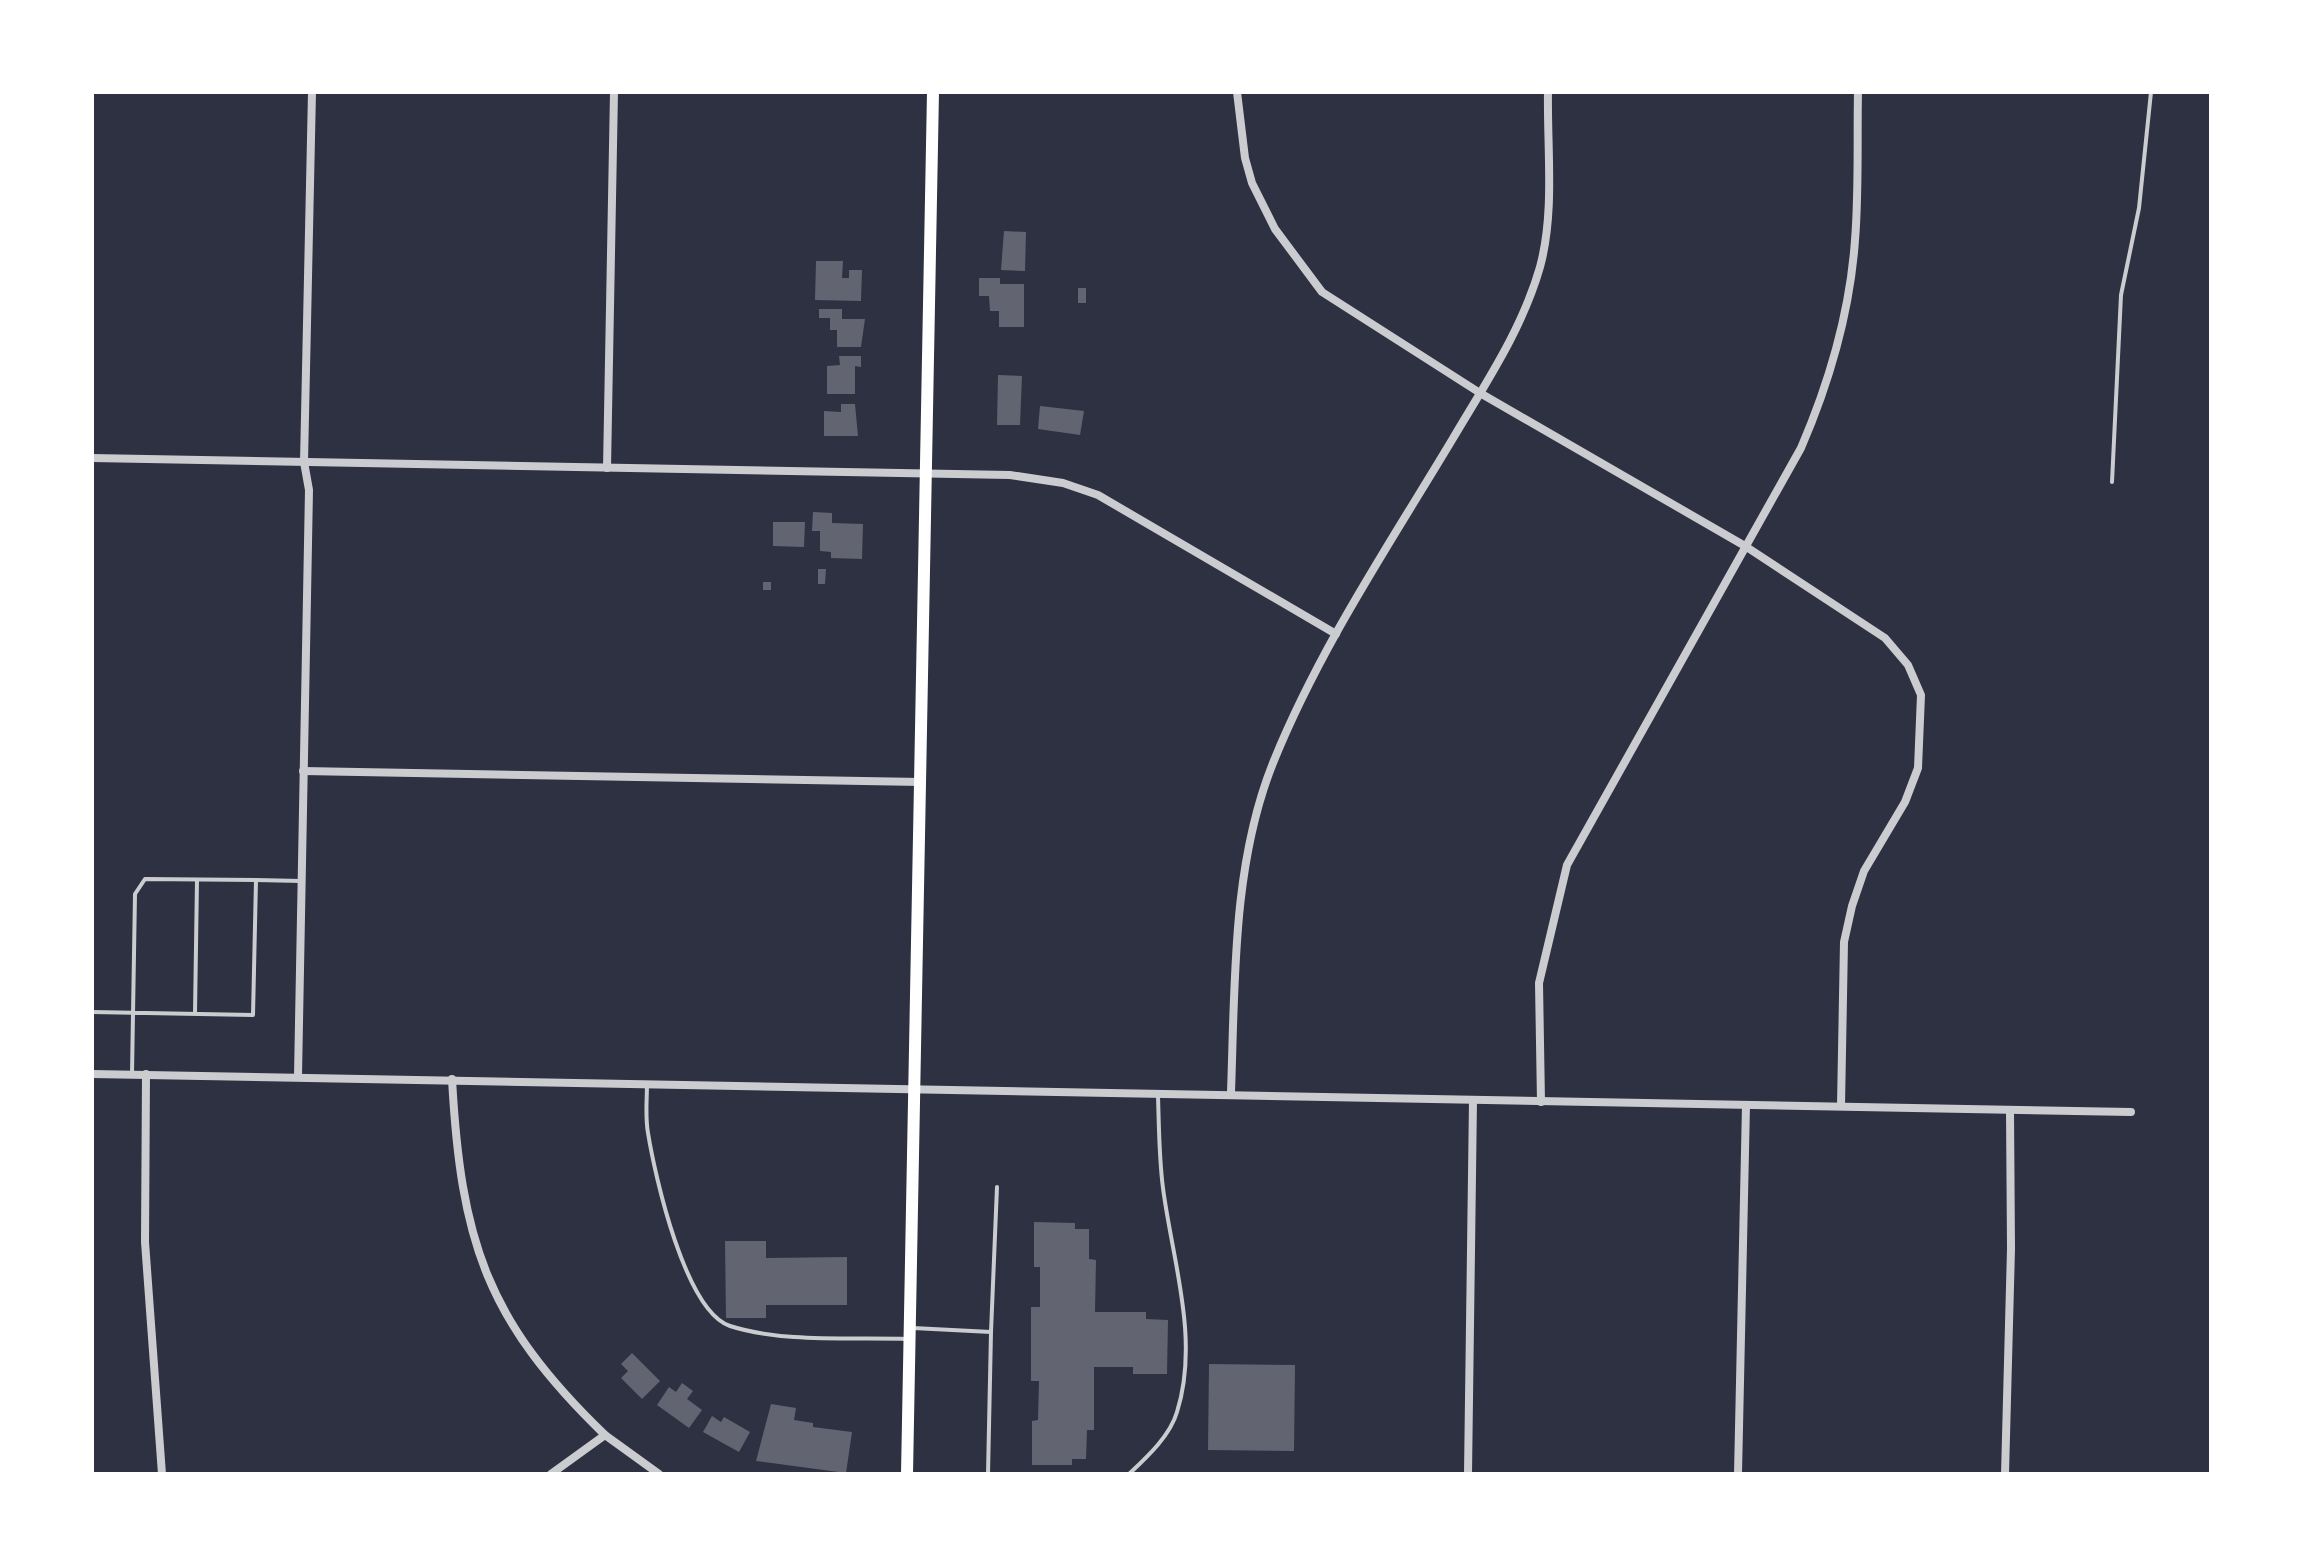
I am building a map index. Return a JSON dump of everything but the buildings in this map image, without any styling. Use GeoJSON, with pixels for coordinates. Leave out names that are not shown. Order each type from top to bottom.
{"type":"FeatureCollection","features":[{"type":"Feature","properties":{"kind":"main road"},"geometry":{"type":"LineString","coordinates":[[907,1474],[933,92]]}},
{"type":"Feature","properties":{"kind":"street"},"geometry":{"type":"LineString","coordinates":[[298,1076],[309,490],[304,462],[312,92]]}},
{"type":"Feature","properties":{"kind":"street"},"geometry":{"type":"LineString","coordinates":[[607,468],[614,92]]}},
{"type":"Feature","properties":{"kind":"street"},"geometry":{"type":"LineString","coordinates":[[1237,92],[1245,158],[1252,183],[1275,229],[1322,292],[1480,393],[1745,546],[1885,638],[1908,665],[1921,695],[1923,718],[1914,783],[1864,871],[1844,942],[1841,1106]]}},
{"type":"Feature","properties":{"kind":"street"},"geometry":{"type":"LineString","coordinates":[[1231,1092],[1242,897],[1258,807],[1282,741],[1336,634],[1480,393],[1525,310],[1540,266],[1548,199],[1548,92]]}},
{"type":"Feature","properties":{"kind":"street"},"geometry":{"type":"LineString","coordinates":[[1541,1102],[1539,983],[1567,865],[1801,448],[1831,369],[1848,293],[1855,241],[1858,92]]}},
{"type":"Feature","properties":{"kind":"street"},"geometry":{"type":"LineString","coordinates":[[92,458],[1010,475],[1063,483],[1098,495],[1336,634]]}},
{"type":"Feature","properties":{"kind":"street"},"geometry":{"type":"LineString","coordinates":[[303,771],[921,782]]}},
{"type":"Feature","properties":{"kind":"street"},"geometry":{"type":"LineString","coordinates":[[92,1074],[1231,1092],[1541,1102],[2131,1112]]}},
{"type":"Feature","properties":{"kind":"street"},"geometry":{"type":"LineString","coordinates":[[146,1074],[145,1242],[162,1474]]}},
{"type":"Feature","properties":{"kind":"street"},"geometry":{"type":"LineString","coordinates":[[452,1079],[456,1151],[463,1198],[477,1249],[496,1296],[517,1335],[556,1387],[605,1435],[659,1474]]}},
{"type":"Feature","properties":{"kind":"street"},"geometry":{"type":"LineString","coordinates":[[1468,1474],[1473,1100]]}},
{"type":"Feature","properties":{"kind":"street"},"geometry":{"type":"LineString","coordinates":[[1738,1474],[1746,1105]]}},
{"type":"Feature","properties":{"kind":"street"},"geometry":{"type":"LineString","coordinates":[[2005,1474],[2011,1249],[2010,1111]]}},
{"type":"Feature","properties":{"kind":"street"},"geometry":{"type":"LineString","coordinates":[[551,1474],[605,1435]]}},
{"type":"Feature","properties":{"kind":"lane"},"geometry":{"type":"LineString","coordinates":[[2112,482],[2120,309],[2139,208],[2151,92]]}},
{"type":"Feature","properties":{"kind":"lane"},"geometry":{"type":"LineString","coordinates":[[132,1074],[135,894],[145,879],[301,881]]}},
{"type":"Feature","properties":{"kind":"lane"},"geometry":{"type":"LineString","coordinates":[[194,1014],[197,880]]}},
{"type":"Feature","properties":{"kind":"lane"},"geometry":{"type":"LineString","coordinates":[[92,1012],[253,1015],[256,880]]}},
{"type":"Feature","properties":{"kind":"lane"},"geometry":{"type":"LineString","coordinates":[[647,1083],[647,1131],[678,1249],[709,1311],[728,1325],[799,1336],[991,1332]]}},
{"type":"Feature","properties":{"kind":"lane"},"geometry":{"type":"LineString","coordinates":[[1129,1474],[1153,1452],[1177,1413],[1183,1373],[1184,1301],[1163,1185],[1157,1091]]}},
{"type":"Feature","properties":{"kind":"lane"},"geometry":{"type":"LineString","coordinates":[[988,1474],[997,1187]]}}]}
